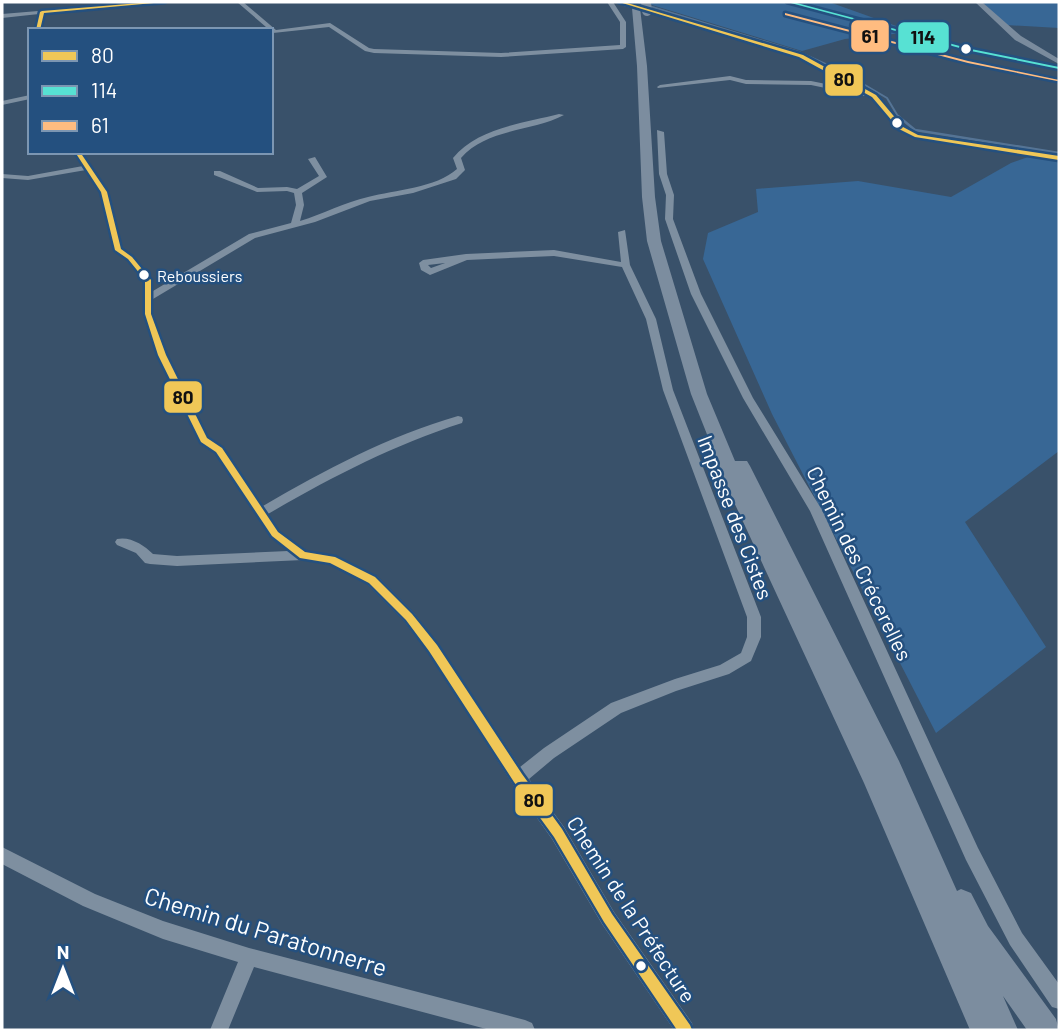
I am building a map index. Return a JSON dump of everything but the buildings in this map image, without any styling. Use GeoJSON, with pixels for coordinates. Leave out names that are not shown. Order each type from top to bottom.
{"type":"FeatureCollection","features":[{"type":"Feature","properties":{"kind":"main road"},"geometry":{"type":"LineString","coordinates":[[789,2],[971,50],[1059,68]]}},
{"type":"Feature","properties":{"kind":"main road"},"geometry":{"type":"LineString","coordinates":[[978,2],[1018,38],[1059,62]]}},
{"type":"Feature","properties":{"kind":"main road"},"geometry":{"type":"LineString","coordinates":[[635,5],[642,64]]}},
{"type":"Feature","properties":{"kind":"main road"},"geometry":{"type":"LineString","coordinates":[[646,5],[642,64],[644,150],[654,241],[668,298],[696,376],[890,769],[978,936],[1045,1030]]}},
{"type":"Feature","properties":{"kind":"main road"},"geometry":{"type":"LineString","coordinates":[[696,376],[699,394],[742,500],[873,775],[985,1030]]}},
{"type":"Feature","properties":{"kind":"main road"},"geometry":{"type":"LineString","coordinates":[[890,769],[1003,1030]]}},
{"type":"Feature","properties":{"kind":"main road"},"geometry":{"type":"LineString","coordinates":[[950,948],[974,1030]]}},
{"type":"Feature","properties":{"kind":"street"},"geometry":{"type":"LineString","coordinates":[[2,16],[163,2]]}},
{"type":"Feature","properties":{"kind":"street"},"geometry":{"type":"LineString","coordinates":[[240,2],[270,28]]}},
{"type":"Feature","properties":{"kind":"street"},"geometry":{"type":"LineString","coordinates":[[273,30],[324,24],[374,51],[501,54],[623,47],[623,22],[610,2]]}},
{"type":"Feature","properties":{"kind":"street"},"geometry":{"type":"LineString","coordinates":[[38,28],[42,12]]}},
{"type":"Feature","properties":{"kind":"street"},"geometry":{"type":"LineString","coordinates":[[658,12],[801,56],[874,96],[897,125],[917,136],[1059,158]]}},
{"type":"Feature","properties":{"kind":"street"},"geometry":{"type":"LineString","coordinates":[[660,87],[730,78],[746,82],[811,83],[874,96]]}},
{"type":"Feature","properties":{"kind":"street"},"geometry":{"type":"LineString","coordinates":[[2,103],[28,97]]}},
{"type":"Feature","properties":{"kind":"street"},"geometry":{"type":"LineString","coordinates":[[148,298],[252,236],[295,225],[368,199],[410,191],[453,177],[461,170],[457,158],[460,151],[475,142],[561,115]]}},
{"type":"Feature","properties":{"kind":"street","name":"Chemin des Crécerelles"},"geometry":{"type":"LineString","coordinates":[[660,132],[663,174],[670,195],[670,219],[696,294],[748,397],[816,510],[978,866],[1016,939],[1059,1000]]}},
{"type":"Feature","properties":{"kind":"street","name":"Chemin de la Préfecture"},"geometry":{"type":"LineString","coordinates":[[78,154],[104,192],[118,250],[130,258],[148,280],[148,314],[162,355],[204,440],[219,450],[275,534],[303,555],[332,560],[373,580],[433,648],[558,834],[608,919],[685,1030]]}},
{"type":"Feature","properties":{"kind":"street"},"geometry":{"type":"LineString","coordinates":[[217,173],[257,190],[287,189],[298,192],[323,177],[312,159]]}},
{"type":"Feature","properties":{"kind":"street"},"geometry":{"type":"LineString","coordinates":[[2,176],[28,178],[86,168]]}},
{"type":"Feature","properties":{"kind":"street"},"geometry":{"type":"LineString","coordinates":[[295,225],[300,205],[298,192]]}},
{"type":"Feature","properties":{"kind":"street","name":"Impasse des Cistes"},"geometry":{"type":"LineString","coordinates":[[518,778],[615,708],[724,670],[746,657],[754,637],[754,617],[668,390],[651,319],[626,265],[622,232]]}},
{"type":"Feature","properties":{"kind":"street"},"geometry":{"type":"LineString","coordinates":[[466,257],[554,253],[626,265]]}},
{"type":"Feature","properties":{"kind":"street"},"geometry":{"type":"LineString","coordinates":[[262,512],[360,456],[424,430],[458,420]]}},
{"type":"Feature","properties":{"kind":"street"},"geometry":{"type":"LineString","coordinates":[[121,542],[140,550],[150,559],[177,561],[303,555]]}},
{"type":"Feature","properties":{"kind":"street","name":"Chemin du Paratonnerre"},"geometry":{"type":"LineString","coordinates":[[2,855],[89,900],[163,930],[249,957],[525,1030]]}},
{"type":"Feature","properties":{"kind":"street"},"geometry":{"type":"LineString","coordinates":[[219,1030],[249,957]]}},
{"type":"Feature","properties":{"kind":"shaded area"},"geometry":{"type":"Polygon","coordinates":[[[642,2],[829,2],[913,32],[845,39],[802,51],[642,2]]]}},
{"type":"Feature","properties":{"kind":"shaded area"},"geometry":{"type":"Polygon","coordinates":[[[982,2],[1059,2],[1059,28],[1006,25],[982,2]]]}},
{"type":"Feature","properties":{"kind":"shaded area"},"geometry":{"type":"Polygon","coordinates":[[[1028,157],[1059,161],[1059,451],[965,522],[1046,647],[936,733],[772,414],[703,259],[708,233],[758,212],[756,189],[858,181],[951,197],[1011,163],[1028,157]]]}},
{"type":"Feature","properties":{"kind":"waterway"},"geometry":{"type":"LineString","coordinates":[[636,2],[799,52],[843,72],[887,98],[899,118]]}},
{"type":"Feature","properties":{"kind":"waterway"},"geometry":{"type":"LineString","coordinates":[[898,116],[915,130],[1059,153]]}},
{"type":"Feature","properties":{"kind":"tunnel"},"geometry":{"type":"LineString","coordinates":[[624,3],[658,12]]}},
{"type":"Feature","properties":{"kind":"transit line","name":"80"},"geometry":{"type":"LineString","coordinates":[[38,28],[42,12],[163,2]]}},
{"type":"Feature","properties":{"kind":"transit line","name":"80"},"geometry":{"type":"LineString","coordinates":[[621,2],[801,56],[874,96],[901,128],[917,136],[1059,158]]}},
{"type":"Feature","properties":{"kind":"transit line","name":"114"},"geometry":{"type":"LineString","coordinates":[[789,2],[971,50],[1059,68]]}},
{"type":"Feature","properties":{"kind":"transit line","name":"61"},"geometry":{"type":"LineString","coordinates":[[786,14],[968,62],[1057,80]]}},
{"type":"Feature","properties":{"kind":"transit line","name":"80"},"geometry":{"type":"LineString","coordinates":[[78,154],[104,192],[118,250],[130,258],[148,280],[148,314],[162,355],[204,440],[219,450],[275,534],[303,555],[332,560],[372,580],[409,617],[433,648],[518,778],[558,833],[608,918],[685,1030]]}},
{"type":"Feature","properties":{"kind":"place","name":"Reboussiers"},"geometry":{"type":"Point","coordinates":[144,275]}}]}
